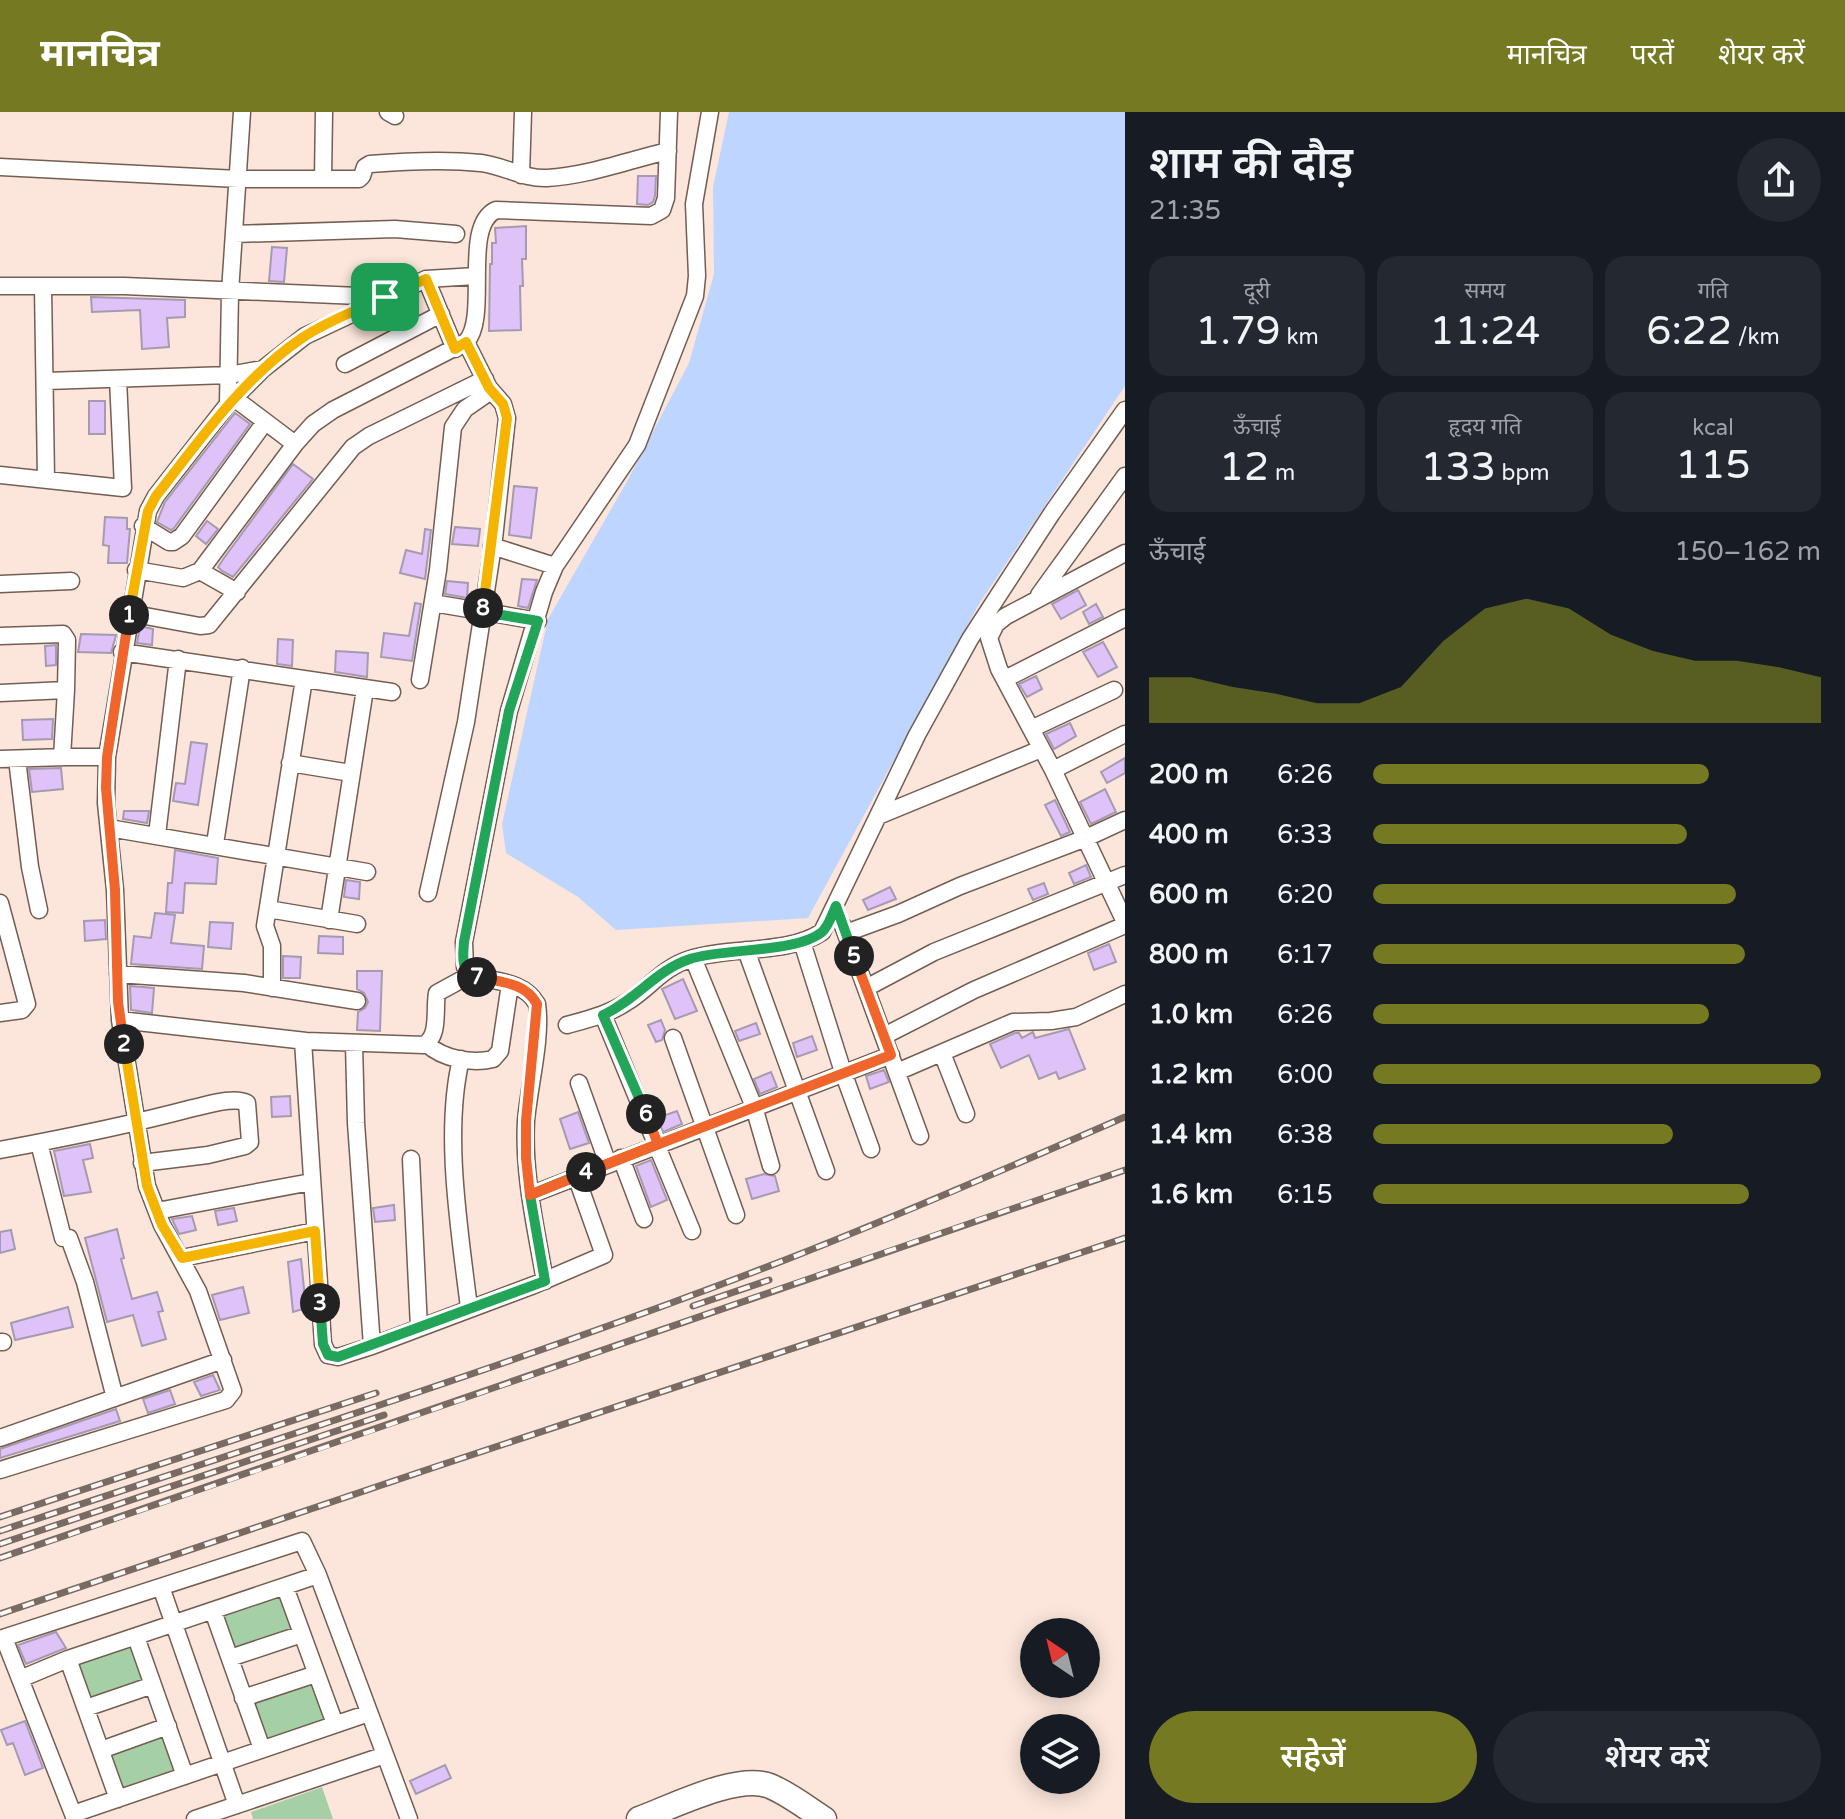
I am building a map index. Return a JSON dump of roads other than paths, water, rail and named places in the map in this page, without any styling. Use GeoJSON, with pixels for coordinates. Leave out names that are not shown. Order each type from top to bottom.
{"type":"FeatureCollection","features":[{"type":"Feature","properties":{"kind":"street"},"geometry":{"type":"LineString","coordinates":[[231,401],[230,292],[242,112]]}},
{"type":"Feature","properties":{"kind":"street"},"geometry":{"type":"LineString","coordinates":[[323,179],[324,112]]}},
{"type":"Feature","properties":{"kind":"street"},"geometry":{"type":"LineString","coordinates":[[521,175],[523,112]]}},
{"type":"Feature","properties":{"kind":"street"},"geometry":{"type":"LineString","coordinates":[[136,570],[183,578],[200,571],[313,424],[333,410],[461,346],[474,330],[482,222],[496,210],[651,216],[662,210],[666,198],[669,112]]}},
{"type":"Feature","properties":{"kind":"street"},"geometry":{"type":"LineString","coordinates":[[470,975],[463,957],[468,922],[509,711],[538,621],[544,592],[555,566],[637,445],[695,296],[694,204],[710,112]]}},
{"type":"Feature","properties":{"kind":"street"},"geometry":{"type":"LineString","coordinates":[[0,167],[238,179],[359,179],[370,164],[416,161],[484,163],[521,175],[544,178],[668,151]]}},
{"type":"Feature","properties":{"kind":"street"},"geometry":{"type":"LineString","coordinates":[[234,234],[395,229],[456,234]]}},
{"type":"Feature","properties":{"kind":"street"},"geometry":{"type":"LineString","coordinates":[[0,1470],[226,1400],[233,1388],[198,1291],[157,1211],[142,1163],[120,1020],[106,803],[107,757],[143,526],[156,496],[231,401],[263,369],[305,336],[426,279],[476,276]]}},
{"type":"Feature","properties":{"kind":"street"},"geometry":{"type":"LineString","coordinates":[[426,279],[441,314],[507,413],[492,546],[466,722],[428,893]]}},
{"type":"Feature","properties":{"kind":"street"},"geometry":{"type":"LineString","coordinates":[[0,286],[124,286],[385,297]]}},
{"type":"Feature","properties":{"kind":"street"},"geometry":{"type":"LineString","coordinates":[[43,287],[46,479]]}},
{"type":"Feature","properties":{"kind":"street"},"geometry":{"type":"LineString","coordinates":[[345,364],[441,314]]}},
{"type":"Feature","properties":{"kind":"street"},"geometry":{"type":"LineString","coordinates":[[46,381],[229,375],[263,369]]}},
{"type":"Feature","properties":{"kind":"street"},"geometry":{"type":"LineString","coordinates":[[0,475],[123,488],[118,379]]}},
{"type":"Feature","properties":{"kind":"street"},"geometry":{"type":"LineString","coordinates":[[129,613],[204,627],[216,618],[353,447],[369,436],[488,385]]}},
{"type":"Feature","properties":{"kind":"street"},"geometry":{"type":"LineString","coordinates":[[420,680],[433,603],[453,427],[488,385]]}},
{"type":"Feature","properties":{"kind":"street"},"geometry":{"type":"LineString","coordinates":[[231,401],[295,444]]}},
{"type":"Feature","properties":{"kind":"street"},"geometry":{"type":"LineString","coordinates":[[567,1025],[603,1015],[636,996],[662,972],[693,958],[802,942],[822,932],[917,735],[970,639],[1052,513],[1125,410]]}},
{"type":"Feature","properties":{"kind":"street"},"geometry":{"type":"LineString","coordinates":[[143,526],[169,542],[182,536],[265,422]]}},
{"type":"Feature","properties":{"kind":"street"},"geometry":{"type":"LineString","coordinates":[[1036,600],[1125,476]]}},
{"type":"Feature","properties":{"kind":"street"},"geometry":{"type":"LineString","coordinates":[[492,546],[555,566]]}},
{"type":"Feature","properties":{"kind":"street"},"geometry":{"type":"LineString","coordinates":[[884,1036],[974,990],[1125,923],[1053,770],[990,649],[989,638],[991,630],[1006,616],[1125,553]]}},
{"type":"Feature","properties":{"kind":"street"},"geometry":{"type":"LineString","coordinates":[[200,571],[237,592]]}},
{"type":"Feature","properties":{"kind":"street"},"geometry":{"type":"LineString","coordinates":[[0,584],[71,581]]}},
{"type":"Feature","properties":{"kind":"street"},"geometry":{"type":"LineString","coordinates":[[433,603],[538,621]]}},
{"type":"Feature","properties":{"kind":"street"},"geometry":{"type":"LineString","coordinates":[[1005,679],[1125,618]]}},
{"type":"Feature","properties":{"kind":"street"},"geometry":{"type":"LineString","coordinates":[[0,636],[63,634],[67,640],[62,757],[67,757]]}},
{"type":"Feature","properties":{"kind":"street"},"geometry":{"type":"LineString","coordinates":[[122,652],[392,692]]}},
{"type":"Feature","properties":{"kind":"street"},"geometry":{"type":"LineString","coordinates":[[157,835],[178,659]]}},
{"type":"Feature","properties":{"kind":"street"},"geometry":{"type":"LineString","coordinates":[[215,844],[242,668]]}},
{"type":"Feature","properties":{"kind":"street"},"geometry":{"type":"LineString","coordinates":[[272,988],[272,946],[265,929],[304,679]]}},
{"type":"Feature","properties":{"kind":"street"},"geometry":{"type":"LineString","coordinates":[[329,920],[365,689]]}},
{"type":"Feature","properties":{"kind":"street"},"geometry":{"type":"LineString","coordinates":[[0,693],[66,690]]}},
{"type":"Feature","properties":{"kind":"street"},"geometry":{"type":"LineString","coordinates":[[1031,729],[1114,690]]}},
{"type":"Feature","properties":{"kind":"street"},"geometry":{"type":"LineString","coordinates":[[1053,770],[1125,734]]}},
{"type":"Feature","properties":{"kind":"street"},"geometry":{"type":"LineString","coordinates":[[878,816],[1041,749]]}},
{"type":"Feature","properties":{"kind":"street"},"geometry":{"type":"LineString","coordinates":[[39,910],[8,759],[107,757]]}},
{"type":"Feature","properties":{"kind":"street"},"geometry":{"type":"LineString","coordinates":[[290,763],[351,773]]}},
{"type":"Feature","properties":{"kind":"street"},"geometry":{"type":"LineString","coordinates":[[846,933],[1125,820]]}},
{"type":"Feature","properties":{"kind":"street"},"geometry":{"type":"LineString","coordinates":[[109,828],[367,872]]}},
{"type":"Feature","properties":{"kind":"street"},"geometry":{"type":"LineString","coordinates":[[866,988],[934,952],[1125,875]]}},
{"type":"Feature","properties":{"kind":"street"},"geometry":{"type":"LineString","coordinates":[[0,903],[27,1004],[22,1010],[0,1013]]}},
{"type":"Feature","properties":{"kind":"street"},"geometry":{"type":"LineString","coordinates":[[836,906],[920,1136]]}},
{"type":"Feature","properties":{"kind":"street"},"geometry":{"type":"LineString","coordinates":[[268,909],[357,924]]}},
{"type":"Feature","properties":{"kind":"street"},"geometry":{"type":"LineString","coordinates":[[802,942],[871,1149]]}},
{"type":"Feature","properties":{"kind":"street"},"geometry":{"type":"LineString","coordinates":[[746,950],[826,1171]]}},
{"type":"Feature","properties":{"kind":"street"},"geometry":{"type":"LineString","coordinates":[[693,958],[754,1107],[771,1166]]}},
{"type":"Feature","properties":{"kind":"street"},"geometry":{"type":"LineString","coordinates":[[118,974],[244,983],[357,1001]]}},
{"type":"Feature","properties":{"kind":"street"},"geometry":{"type":"LineString","coordinates":[[427,1044],[434,1034],[437,993],[470,975],[510,984],[533,996],[538,1011],[526,1121],[526,1158],[545,1281]]}},
{"type":"Feature","properties":{"kind":"street"},"geometry":{"type":"LineString","coordinates":[[120,1020],[303,1041],[427,1044],[442,1055],[489,1061],[499,1053],[510,984]]}},
{"type":"Feature","properties":{"kind":"street"},"geometry":{"type":"LineString","coordinates":[[897,1072],[1013,1022],[1076,1017],[1125,994]]}},
{"type":"Feature","properties":{"kind":"street"},"geometry":{"type":"LineString","coordinates":[[603,1015],[692,1231]]}},
{"type":"Feature","properties":{"kind":"street"},"geometry":{"type":"LineString","coordinates":[[673,1038],[736,1215]]}},
{"type":"Feature","properties":{"kind":"street"},"geometry":{"type":"LineString","coordinates":[[303,1041],[311,1182],[326,1351],[332,1357],[372,1346],[545,1281],[604,1255],[576,1176]]}},
{"type":"Feature","properties":{"kind":"street"},"geometry":{"type":"LineString","coordinates":[[354,1044],[356,1123],[372,1346]]}},
{"type":"Feature","properties":{"kind":"street"},"geometry":{"type":"LineString","coordinates":[[942,1053],[966,1114]]}},
{"type":"Feature","properties":{"kind":"street"},"geometry":{"type":"LineString","coordinates":[[530,1195],[891,1055]]}},
{"type":"Feature","properties":{"kind":"street"},"geometry":{"type":"LineString","coordinates":[[461,1059],[454,1096],[455,1153],[469,1308]]}},
{"type":"Feature","properties":{"kind":"street"},"geometry":{"type":"LineString","coordinates":[[579,1083],[644,1219]]}},
{"type":"Feature","properties":{"kind":"street"},"geometry":{"type":"LineString","coordinates":[[0,1150],[138,1123],[204,1105],[240,1100],[247,1103],[250,1140],[245,1146],[208,1155],[142,1163]]}},
{"type":"Feature","properties":{"kind":"street"},"geometry":{"type":"LineString","coordinates":[[39,1143],[63,1238],[69,1238],[85,1282],[115,1398]]}},
{"type":"Feature","properties":{"kind":"street"},"geometry":{"type":"LineString","coordinates":[[411,1159],[419,1328]]}},
{"type":"Feature","properties":{"kind":"street"},"geometry":{"type":"LineString","coordinates":[[157,1211],[311,1182]]}},
{"type":"Feature","properties":{"kind":"street"},"geometry":{"type":"LineString","coordinates":[[182,1258],[315,1231]]}},
{"type":"Feature","properties":{"kind":"street"},"geometry":{"type":"LineString","coordinates":[[0,1438],[223,1360]]}},
{"type":"Feature","properties":{"kind":"street"},"geometry":{"type":"LineString","coordinates":[[369,1713],[74,1816],[2,1638],[299,1541],[305,1544],[318,1575],[409,1819]]}},
{"type":"Feature","properties":{"kind":"street"},"geometry":{"type":"LineString","coordinates":[[20,1679],[68,1659],[318,1575]]}},
{"type":"Feature","properties":{"kind":"street"},"geometry":{"type":"LineString","coordinates":[[161,1587],[237,1805]]}},
{"type":"Feature","properties":{"kind":"street"},"geometry":{"type":"LineString","coordinates":[[285,1587],[335,1724]]}},
{"type":"Feature","properties":{"kind":"street"},"geometry":{"type":"LineString","coordinates":[[213,1611],[262,1749]]}},
{"type":"Feature","properties":{"kind":"street"},"geometry":{"type":"LineString","coordinates":[[230,1658],[302,1634]]}},
{"type":"Feature","properties":{"kind":"street"},"geometry":{"type":"LineString","coordinates":[[136,1637],[185,1776]]}},
{"type":"Feature","properties":{"kind":"street"},"geometry":{"type":"LineString","coordinates":[[68,1659],[118,1799]]}},
{"type":"Feature","properties":{"kind":"street"},"geometry":{"type":"LineString","coordinates":[[243,1698],[316,1674]]}},
{"type":"Feature","properties":{"kind":"street"},"geometry":{"type":"LineString","coordinates":[[86,1708],[153,1685]]}},
{"type":"Feature","properties":{"kind":"street"},"geometry":{"type":"LineString","coordinates":[[101,1750],[168,1726]]}},
{"type":"Feature","properties":{"kind":"street"},"geometry":{"type":"LineString","coordinates":[[195,1819],[385,1755]]}},
{"type":"Feature","properties":{"kind":"street"},"geometry":{"type":"LineString","coordinates":[[639,1819],[726,1787],[754,1783],[773,1787],[824,1819]]}},
{"type":"Feature","properties":{"kind":"water"},"geometry":{"type":"Polygon","coordinates":[[[729,112],[1125,112],[1125,386],[979,604],[808,918],[616,930],[578,897],[506,853],[502,824],[548,619],[625,485],[689,363],[714,274],[713,187],[729,112]]]}},
{"type":"Feature","properties":{"kind":"railway"},"geometry":{"type":"LineString","coordinates":[[0,1531],[397,1399],[693,1295],[874,1224],[1125,1117]]}},
{"type":"Feature","properties":{"kind":"railway"},"geometry":{"type":"LineString","coordinates":[[0,1558],[1125,1170]]}},
{"type":"Feature","properties":{"kind":"railway"},"geometry":{"type":"LineString","coordinates":[[0,1614],[1125,1238]]}},
{"type":"Feature","properties":{"kind":"railway"},"geometry":{"type":"LineString","coordinates":[[693,1306],[769,1280]]}},
{"type":"Feature","properties":{"kind":"railway"},"geometry":{"type":"LineString","coordinates":[[0,1517],[376,1393]]}},
{"type":"Feature","properties":{"kind":"railway"},"geometry":{"type":"LineString","coordinates":[[0,1544],[384,1415]]}}]}
